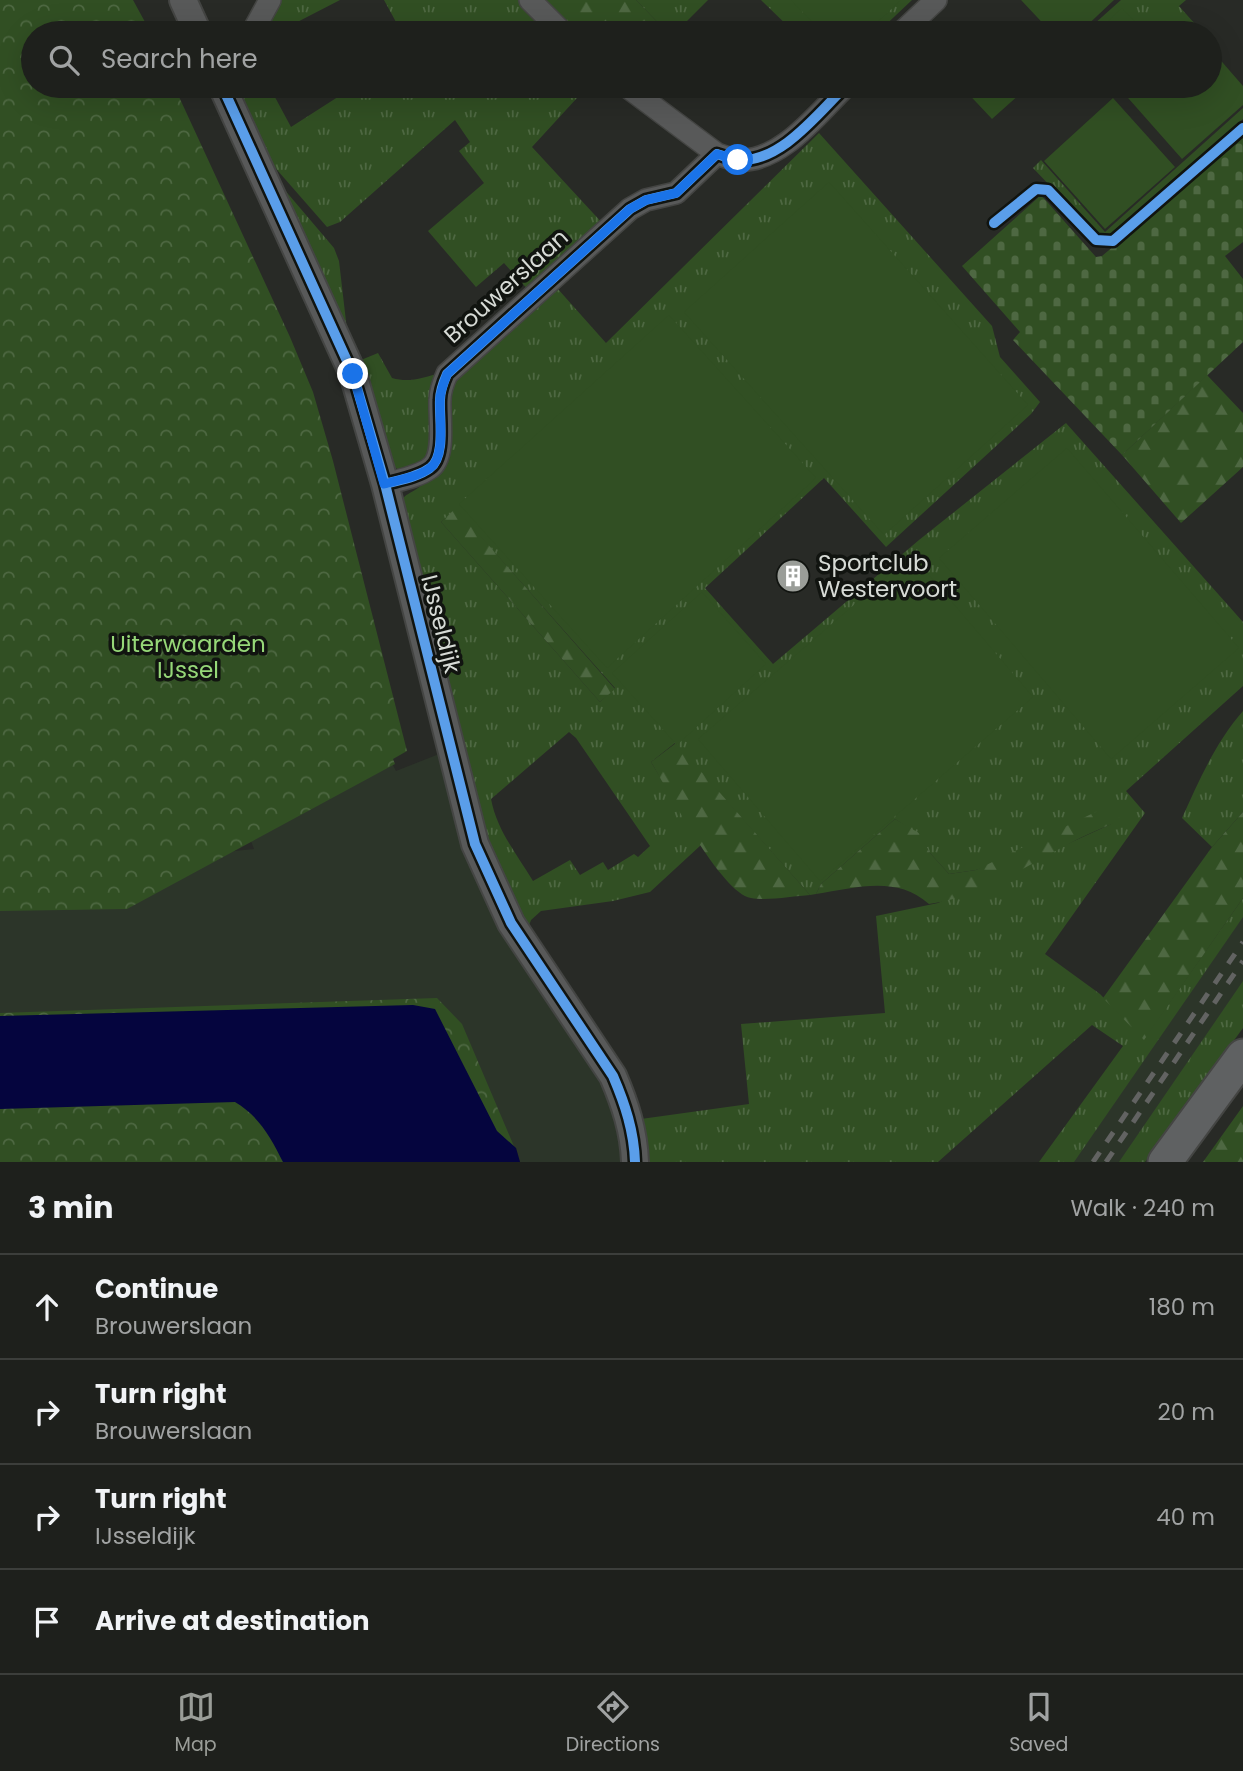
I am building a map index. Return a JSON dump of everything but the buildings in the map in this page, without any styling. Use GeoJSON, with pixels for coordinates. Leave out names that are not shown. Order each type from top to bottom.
{"type":"FeatureCollection","features":[{"type":"Feature","properties":{"kind":"main road"},"geometry":{"type":"LineString","coordinates":[[1165,1162],[1243,1056]]}},
{"type":"Feature","properties":{"kind":"street"},"geometry":{"type":"LineString","coordinates":[[183,0],[193,21]]}},
{"type":"Feature","properties":{"kind":"street"},"geometry":{"type":"LineString","coordinates":[[259,21],[270,0]]}},
{"type":"Feature","properties":{"kind":"street"},"geometry":{"type":"LineString","coordinates":[[530,0],[551,21]]}},
{"type":"Feature","properties":{"kind":"street"},"geometry":{"type":"LineString","coordinates":[[914,21],[936,0]]}},
{"type":"Feature","properties":{"kind":"street","name":"IJsseldijk"},"geometry":{"type":"LineString","coordinates":[[227,98],[353,374],[384,484],[475,844],[511,923],[613,1076],[625,1103],[635,1162]]}},
{"type":"Feature","properties":{"kind":"street"},"geometry":{"type":"LineString","coordinates":[[642,98],[717,154],[738,160],[760,157],[786,145],[834,98]]}},
{"type":"Feature","properties":{"kind":"street","name":"Brouwerslaan"},"geometry":{"type":"LineString","coordinates":[[384,484],[428,471],[435,465],[441,430],[441,388],[447,374],[630,209],[646,200],[676,193],[717,154]]}},
{"type":"Feature","properties":{"kind":"shaded area"},"geometry":{"type":"Polygon","coordinates":[[[384,748],[396,771],[439,754],[452,790],[599,1076],[621,1136],[625,1162],[520,1162],[516,1148],[0,1016],[0,875],[254,849],[244,823],[384,748]]]}},
{"type":"Feature","properties":{"kind":"shaded area"},"geometry":{"type":"Polygon","coordinates":[[[1243,905],[1243,1025],[1144,1162],[1065,1162],[1243,905]]]}},
{"type":"Feature","properties":{"kind":"shaded area"},"geometry":{"type":"Polygon","coordinates":[[[413,1005],[435,1009],[497,1131],[516,1148],[520,1162],[283,1162],[258,1121],[235,1102],[0,1109],[0,1016],[413,1005]]]}},
{"type":"Feature","properties":{"kind":"green space","name":"Uiterwaarden IJssel"},"geometry":{"type":"Polygon","coordinates":[[[0,0],[133,0],[144,21],[21,21],[21,98],[180,98],[313,392],[407,751],[393,759],[395,764],[127,909],[0,911],[0,0]]]}},
{"type":"Feature","properties":{"kind":"green space"},"geometry":{"type":"Polygon","coordinates":[[[279,0],[340,0],[299,21],[265,21],[279,0]]]}},
{"type":"Feature","properties":{"kind":"green space"},"geometry":{"type":"Polygon","coordinates":[[[384,0],[528,0],[548,21],[395,21],[384,0]]]}},
{"type":"Feature","properties":{"kind":"green space"},"geometry":{"type":"Polygon","coordinates":[[[536,0],[636,0],[656,21],[557,21],[536,0]]]}},
{"type":"Feature","properties":{"kind":"green space"},"geometry":{"type":"Polygon","coordinates":[[[636,0],[708,0],[687,21],[656,21],[636,0]]]}},
{"type":"Feature","properties":{"kind":"green space"},"geometry":{"type":"Polygon","coordinates":[[[761,0],[912,0],[890,21],[783,21],[761,0]]]}},
{"type":"Feature","properties":{"kind":"green space"},"geometry":{"type":"Polygon","coordinates":[[[791,0],[901,0],[879,21],[811,21],[791,0]]]}},
{"type":"Feature","properties":{"kind":"green space"},"geometry":{"type":"Polygon","coordinates":[[[1021,0],[1114,0],[1092,21],[1041,21],[1021,0]]]}},
{"type":"Feature","properties":{"kind":"green space"},"geometry":{"type":"Polygon","coordinates":[[[1121,0],[1186,0],[1179,6],[1192,21],[1097,21],[1121,0]]]}},
{"type":"Feature","properties":{"kind":"green space"},"geometry":{"type":"Polygon","coordinates":[[[1122,8],[1134,21],[1108,21],[1122,8]]]}},
{"type":"Feature","properties":{"kind":"green space"},"geometry":{"type":"Polygon","coordinates":[[[1222,62],[1243,86],[1243,105],[1182,159],[1128,98],[1222,98],[1222,62]]]}},
{"type":"Feature","properties":{"kind":"green space"},"geometry":{"type":"Polygon","coordinates":[[[240,98],[275,98],[291,127],[336,98],[577,98],[532,147],[605,226],[531,293],[504,263],[476,287],[428,231],[484,183],[459,151],[470,142],[455,120],[340,222],[327,227],[257,147],[240,98]]]}},
{"type":"Feature","properties":{"kind":"green space"},"geometry":{"type":"Polygon","coordinates":[[[972,98],[1016,98],[992,119],[972,98]]]}},
{"type":"Feature","properties":{"kind":"green space"},"geometry":{"type":"Polygon","coordinates":[[[1113,98],[1175,167],[1105,229],[1044,161],[1113,98]]]}},
{"type":"Feature","properties":{"kind":"green space"},"geometry":{"type":"Polygon","coordinates":[[[1243,108],[1243,119],[1110,238],[1099,237],[1033,168],[1041,160],[1105,232],[1243,108]]]}},
{"type":"Feature","properties":{"kind":"green space"},"geometry":{"type":"Polygon","coordinates":[[[819,133],[992,326],[1000,357],[1040,402],[1031,414],[886,547],[824,478],[705,588],[773,664],[919,540],[1066,423],[1243,622],[1243,686],[1126,791],[1145,813],[1045,954],[1100,994],[1144,1039],[1243,898],[1243,917],[1074,1162],[1039,1162],[1123,1046],[1092,1025],[938,1162],[646,1162],[641,1119],[749,1104],[741,1024],[885,1013],[876,916],[938,903],[1120,820],[976,870],[949,874],[930,853],[918,834],[895,819],[821,884],[816,894],[810,895],[675,743],[651,762],[701,845],[650,892],[613,901],[541,911],[531,920],[527,931],[489,846],[400,502],[435,474],[447,457],[452,443],[449,438],[451,383],[557,288],[606,343],[819,133]],[[456,509],[441,522],[600,702],[615,688],[456,509]],[[569,732],[491,799],[503,832],[533,881],[570,860],[580,875],[603,862],[608,870],[634,854],[638,857],[650,846],[576,738],[569,732]]]}},
{"type":"Feature","properties":{"kind":"green space"},"geometry":{"type":"Polygon","coordinates":[[[1243,137],[1243,242],[1225,256],[1243,279],[1243,342],[1122,455],[1013,340],[1020,332],[962,266],[1041,195],[1096,257],[1102,256],[1243,137]]]}},
{"type":"Feature","properties":{"kind":"green space"},"geometry":{"type":"Polygon","coordinates":[[[278,182],[334,248],[339,261],[347,330],[278,182]]]}},
{"type":"Feature","properties":{"kind":"green space"},"geometry":{"type":"Polygon","coordinates":[[[829,182],[1028,405],[884,535],[684,312],[829,182]]]}},
{"type":"Feature","properties":{"kind":"green space"},"geometry":{"type":"Polygon","coordinates":[[[669,315],[816,478],[607,668],[459,504],[669,315]]]}},
{"type":"Feature","properties":{"kind":"green space"},"geometry":{"type":"Polygon","coordinates":[[[378,353],[392,378],[410,380],[440,373],[432,450],[421,465],[399,470],[387,462],[361,369],[361,360],[378,353]]]}},
{"type":"Feature","properties":{"kind":"green space"},"geometry":{"type":"Polygon","coordinates":[[[1207,375],[1243,413],[1243,467],[1181,523],[1122,455],[1207,375]]]}},
{"type":"Feature","properties":{"kind":"green space"},"geometry":{"type":"Polygon","coordinates":[[[1067,448],[1239,648],[1111,759],[939,558],[1067,448]]]}},
{"type":"Feature","properties":{"kind":"green space"},"geometry":{"type":"Polygon","coordinates":[[[456,508],[615,689],[600,702],[441,522],[456,508]]]}},
{"type":"Feature","properties":{"kind":"green space"},"geometry":{"type":"Polygon","coordinates":[[[912,555],[1033,697],[820,881],[698,739],[912,555]]]}},
{"type":"Feature","properties":{"kind":"green space"},"geometry":{"type":"Polygon","coordinates":[[[702,592],[766,664],[677,745],[612,673],[702,592]]]}},
{"type":"Feature","properties":{"kind":"green space"},"geometry":{"type":"Polygon","coordinates":[[[1243,711],[1243,812],[1212,847],[1182,818],[1216,749],[1243,711]]]}},
{"type":"Feature","properties":{"kind":"green space"},"geometry":{"type":"Polygon","coordinates":[[[676,743],[810,895],[751,898],[739,892],[725,879],[696,839],[651,762],[676,743]]]}},
{"type":"Feature","properties":{"kind":"green space"},"geometry":{"type":"Polygon","coordinates":[[[1112,804],[1121,821],[1097,830],[1003,879],[954,899],[929,904],[903,889],[875,886],[816,894],[821,884],[895,819],[919,833],[930,853],[949,874],[976,870],[1112,804]]]}},
{"type":"Feature","properties":{"kind":"green space"},"geometry":{"type":"Polygon","coordinates":[[[1243,812],[1243,898],[1144,1040],[1103,998],[1212,847],[1243,812]]]}},
{"type":"Feature","properties":{"kind":"green space"},"geometry":{"type":"Polygon","coordinates":[[[1243,981],[1243,1028],[1145,1162],[1119,1162],[1243,981]]]}},
{"type":"Feature","properties":{"kind":"green space"},"geometry":{"type":"Polygon","coordinates":[[[437,998],[462,1024],[513,1144],[518,1162],[0,1162],[0,1013],[437,998]]]}},
{"type":"Feature","properties":{"kind":"green space"},"geometry":{"type":"Polygon","coordinates":[[[1243,1106],[1243,1162],[1203,1162],[1243,1106]]]}},
{"type":"Feature","properties":{"kind":"railway"},"geometry":{"type":"LineString","coordinates":[[1093,1162],[1243,942]]}},
{"type":"Feature","properties":{"kind":"railway"},"geometry":{"type":"LineString","coordinates":[[1106,1162],[1243,961]]}},
{"type":"Feature","properties":{"kind":"cycle path"},"geometry":{"type":"LineString","coordinates":[[227,98],[353,374],[385,484],[475,844],[511,923],[613,1076],[628,1118],[635,1162]]}},
{"type":"Feature","properties":{"kind":"cycle path"},"geometry":{"type":"LineString","coordinates":[[385,484],[420,474],[435,463],[441,437],[441,393],[447,374],[630,209],[646,200],[676,193],[717,154],[738,160],[754,159],[784,145],[834,98]]}},
{"type":"Feature","properties":{"kind":"cycle path"},"geometry":{"type":"LineString","coordinates":[[994,223],[1036,189],[1048,190],[1096,240],[1113,241],[1243,128]]}},
{"type":"Feature","properties":{"kind":"place","name":"Sportclub Westervoort"},"geometry":{"type":"Point","coordinates":[793,576]}},
{"type":"Feature","properties":{"kind":"route"},"geometry":{"type":"LineString","coordinates":[[353,374],[384,484],[428,471],[435,465],[439,454],[441,388],[447,374],[630,209],[646,200],[676,193],[717,154],[738,160]]}}]}
